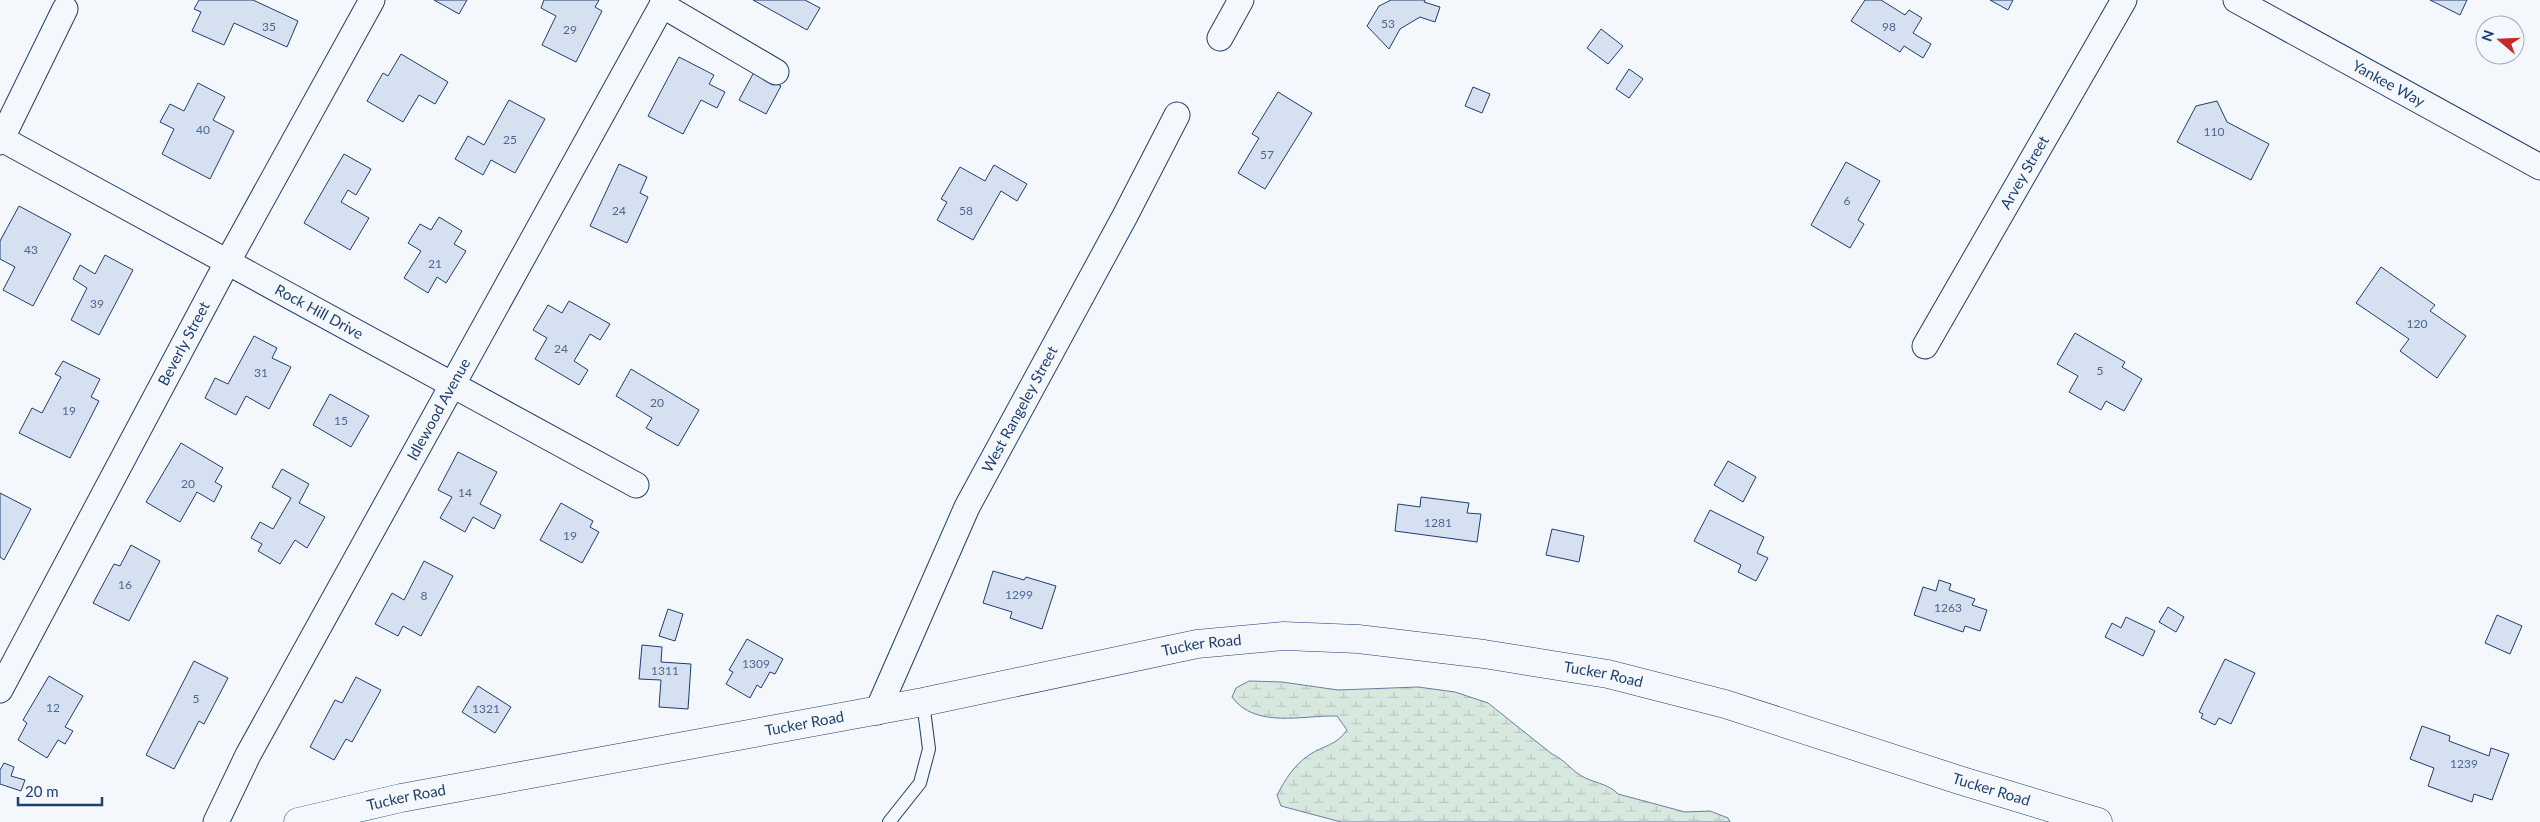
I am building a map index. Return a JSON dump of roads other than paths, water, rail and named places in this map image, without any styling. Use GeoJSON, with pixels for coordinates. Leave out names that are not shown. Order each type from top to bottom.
{"type":"FeatureCollection","features":[{"type":"Feature","properties":{"kind":"main road","name":"Tucker Road"},"geometry":{"type":"LineString","coordinates":[[298,822],[401,798],[877,712],[1197,644],[1284,636],[1358,639],[1544,662],[1672,689],[1726,704],[1958,780],[2098,822]]}},
{"type":"Feature","properties":{"kind":"street","name":"Beverly Street"},"geometry":{"type":"LineString","coordinates":[[0,690],[228,262],[372,0]]}},
{"type":"Feature","properties":{"kind":"street"},"geometry":{"type":"LineString","coordinates":[[1220,38],[1241,0]]}},
{"type":"Feature","properties":{"kind":"street","name":"Arvey Street"},"geometry":{"type":"LineString","coordinates":[[1925,346],[2124,0]]}},
{"type":"Feature","properties":{"kind":"street","name":"Yankee Way"},"geometry":{"type":"LineString","coordinates":[[2236,0],[2540,167]]}},
{"type":"Feature","properties":{"kind":"street"},"geometry":{"type":"LineString","coordinates":[[663,3],[776,72]]}},
{"type":"Feature","properties":{"kind":"street","name":"Idlewood Avenue"},"geometry":{"type":"LineString","coordinates":[[216,822],[248,755],[663,3]]}},
{"type":"Feature","properties":{"kind":"street"},"geometry":{"type":"LineString","coordinates":[[1,140],[65,9]]}},
{"type":"Feature","properties":{"kind":"street","name":"West Rangeley Street"},"geometry":{"type":"LineString","coordinates":[[877,712],[967,507],[1125,216],[1177,114]]}},
{"type":"Feature","properties":{"kind":"street","name":"Rock Hill Drive"},"geometry":{"type":"LineString","coordinates":[[1,140],[636,485]]}},
{"type":"Feature","properties":{"kind":"lane"},"geometry":{"type":"LineString","coordinates":[[889,822],[920,783],[929,749],[923,702]]}}]}
